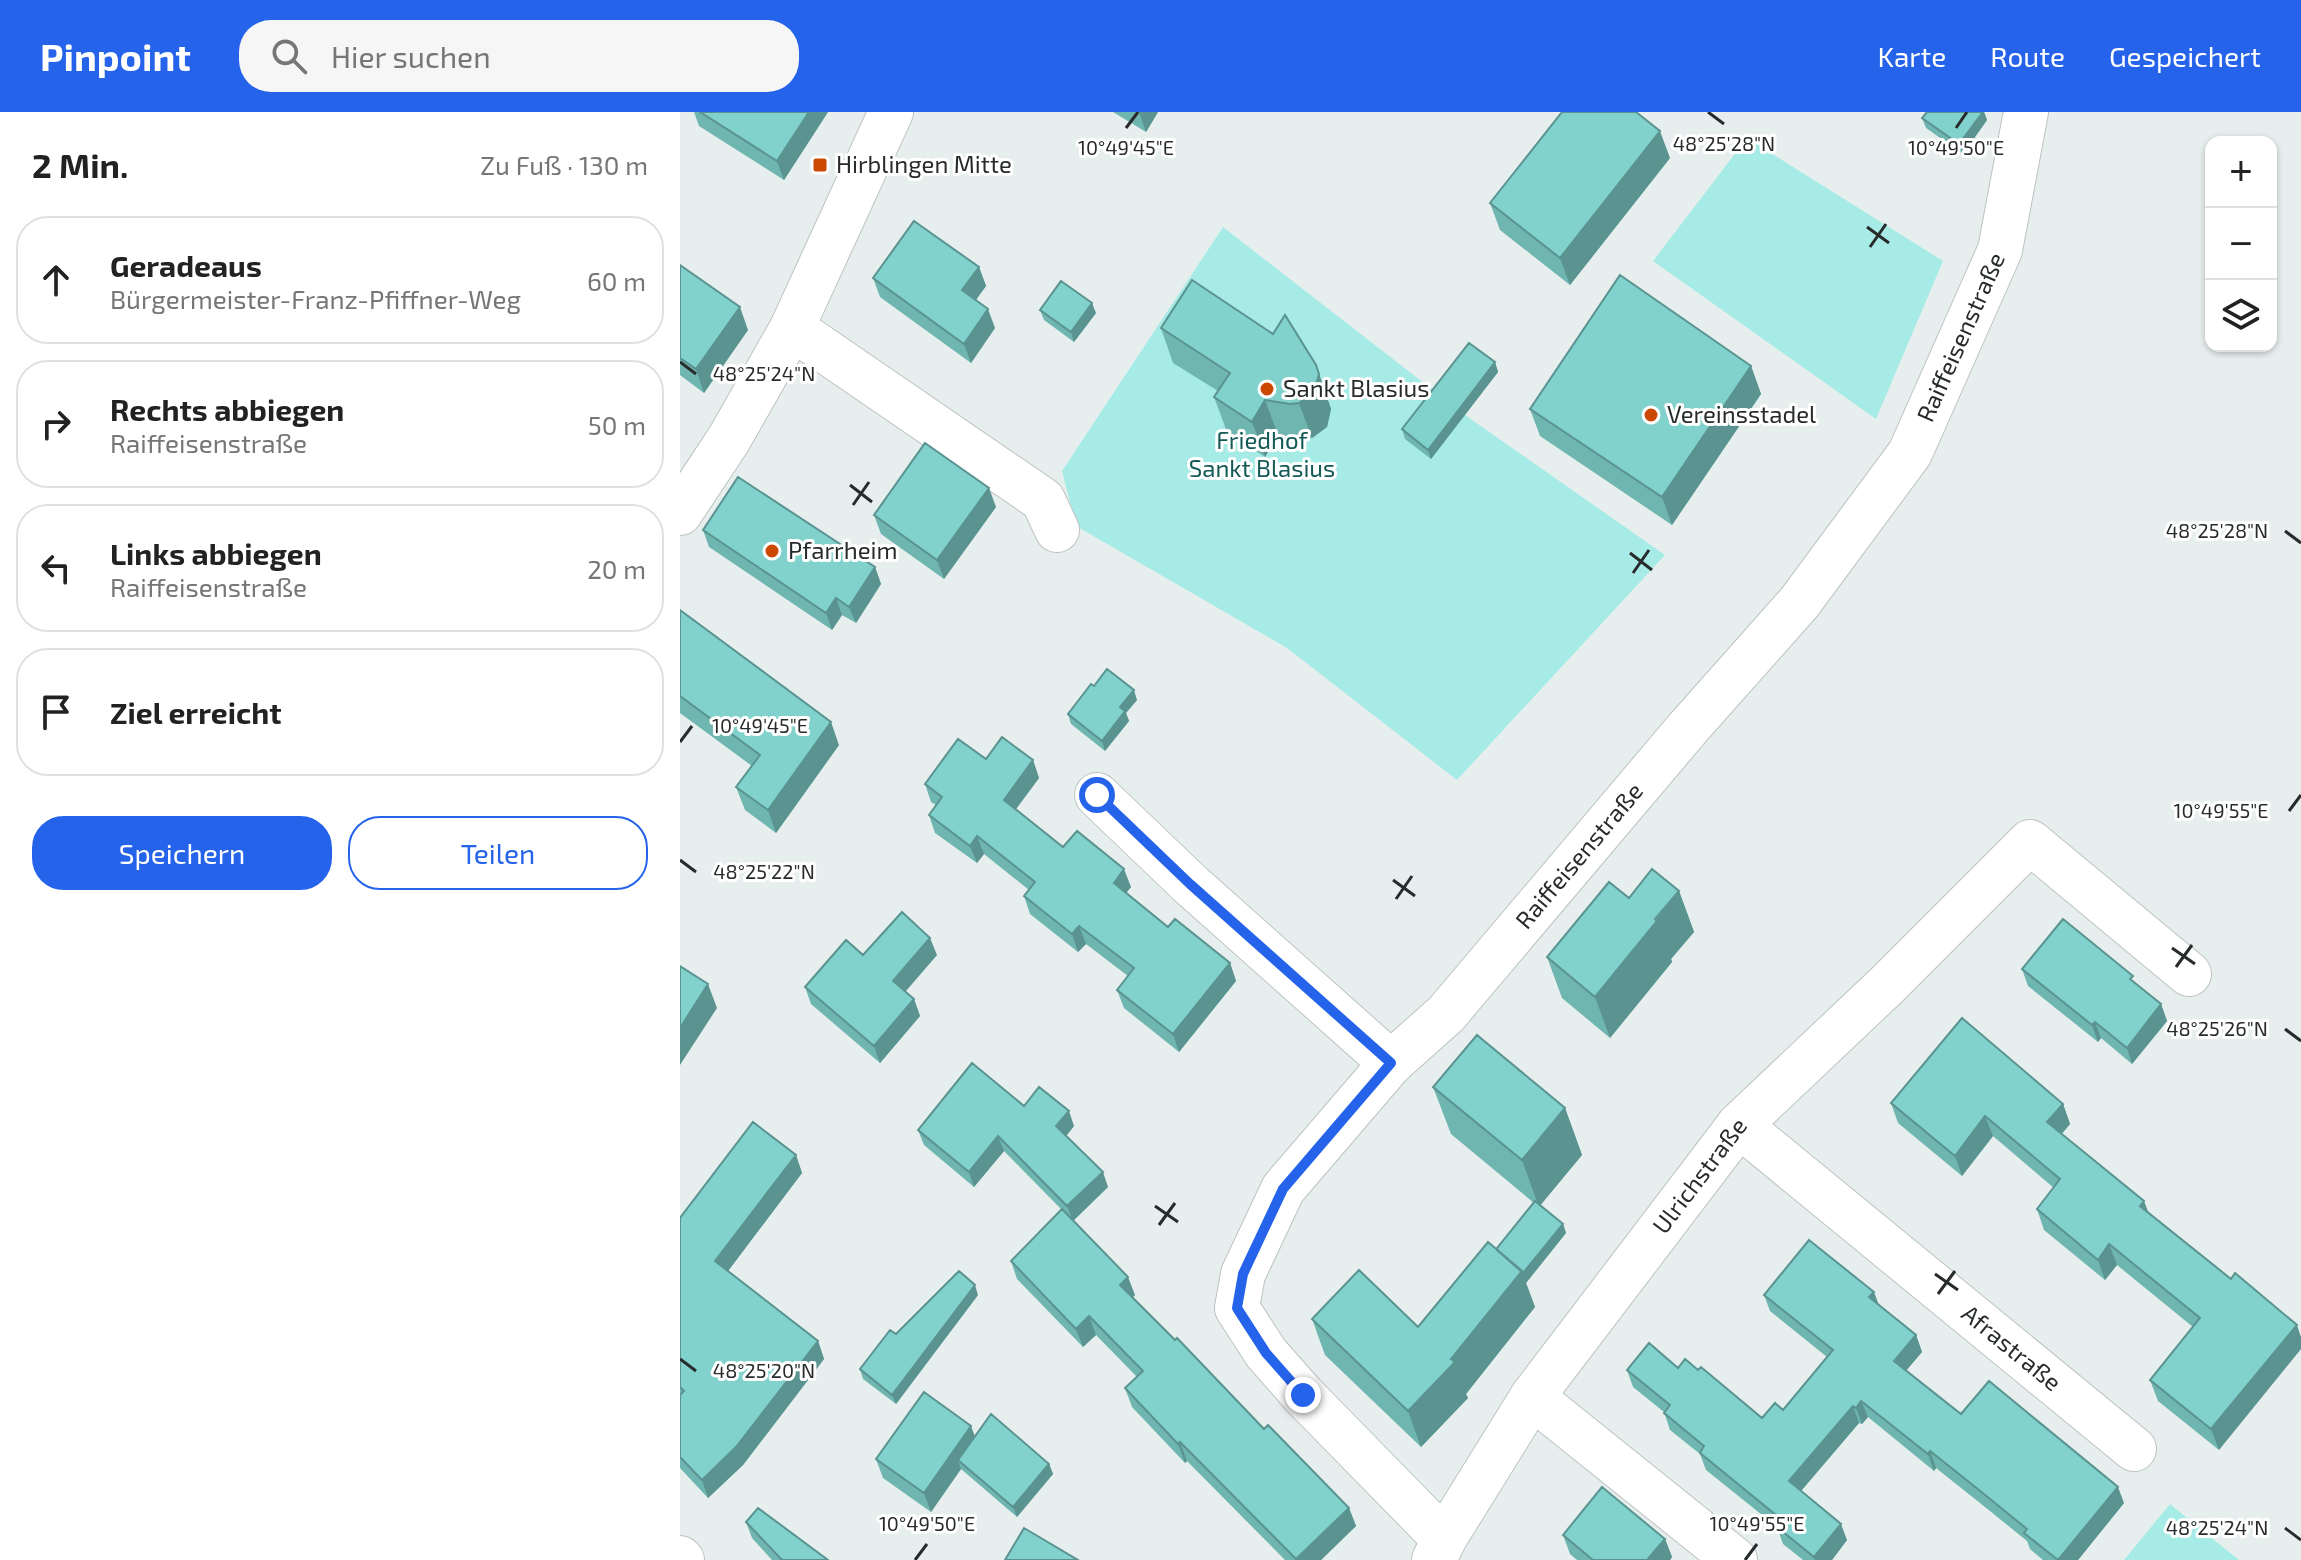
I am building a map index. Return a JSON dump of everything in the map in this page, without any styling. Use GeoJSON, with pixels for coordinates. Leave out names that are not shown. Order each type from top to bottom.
{"type":"FeatureCollection","features":[{"type":"Feature","properties":{"kind":"street"},"geometry":{"type":"LineString","coordinates":[[680,513],[729,439],[792,328],[891,112]]}},
{"type":"Feature","properties":{"kind":"street","name":"Raiffeisenstraße"},"geometry":{"type":"LineString","coordinates":[[1439,1549],[1266,1353],[1237,1308],[1243,1274],[1283,1189],[1391,1063],[1446,1014],[1687,729],[1799,603],[1910,453],[2000,250],[2026,112]]}},
{"type":"Feature","properties":{"kind":"street"},"geometry":{"type":"LineString","coordinates":[[792,328],[1043,500],[1057,530]]}},
{"type":"Feature","properties":{"kind":"street"},"geometry":{"type":"LineString","coordinates":[[1097,795],[1190,884],[1391,1063]]}},
{"type":"Feature","properties":{"kind":"street","name":"Ulrichstraße"},"geometry":{"type":"LineString","coordinates":[[1439,1549],[1532,1397],[1739,1125],[1887,985],[2030,842],[2189,974]]}},
{"type":"Feature","properties":{"kind":"street","name":"Afrastraße"},"geometry":{"type":"LineString","coordinates":[[1739,1125],[2134,1449]]}},
{"type":"Feature","properties":{"kind":"street"},"geometry":{"type":"LineString","coordinates":[[1532,1397],[1735,1560]]}},
{"type":"Feature","properties":{"kind":"green space"},"geometry":{"type":"Polygon","coordinates":[[[1747,138],[1943,261],[1876,419],[1653,261],[1747,138]]]}},
{"type":"Feature","properties":{"kind":"green space","name":"Friedhof Sankt Blasius"},"geometry":{"type":"Polygon","coordinates":[[[1223,227],[1465,415],[1665,555],[1457,780],[1287,648],[1076,526],[1062,471],[1223,227]]]}},
{"type":"Feature","properties":{"kind":"green space"},"geometry":{"type":"Polygon","coordinates":[[[2170,1504],[2229,1552],[2239,1560],[2124,1560],[2170,1504]]]}},
{"type":"Feature","properties":{"kind":"building"},"geometry":{"type":"Polygon","coordinates":[[[700,112],[809,112],[777,161],[700,112]]]}},
{"type":"Feature","properties":{"kind":"building"},"geometry":{"type":"Polygon","coordinates":[[[1562,112],[1636,112],[1660,131],[1560,258],[1490,203],[1562,112]]]}},
{"type":"Feature","properties":{"kind":"building"},"geometry":{"type":"Polygon","coordinates":[[[1927,112],[1983,112],[1959,144],[1922,118],[1927,112]]]}},
{"type":"Feature","properties":{"kind":"building"},"geometry":{"type":"Polygon","coordinates":[[[914,221],[979,267],[962,290],[988,309],[964,344],[873,278],[914,221]]]}},
{"type":"Feature","properties":{"kind":"building"},"geometry":{"type":"Polygon","coordinates":[[[680,265],[740,307],[696,369],[680,358],[680,265]]]}},
{"type":"Feature","properties":{"kind":"building","name":"Vereinsstadel"},"geometry":{"type":"Polygon","coordinates":[[[1620,275],[1751,366],[1662,497],[1530,409],[1620,275]]]}},
{"type":"Feature","properties":{"kind":"building"},"geometry":{"type":"Polygon","coordinates":[[[1192,280],[1273,334],[1285,315],[1316,365],[1319,374],[1314,392],[1299,403],[1265,400],[1252,422],[1214,397],[1230,373],[1161,328],[1192,280]]]}},
{"type":"Feature","properties":{"kind":"building"},"geometry":{"type":"Polygon","coordinates":[[[1061,281],[1092,303],[1071,332],[1040,310],[1061,281]]]}},
{"type":"Feature","properties":{"kind":"building"},"geometry":{"type":"Polygon","coordinates":[[[1469,343],[1495,362],[1428,450],[1402,429],[1469,343]]]}},
{"type":"Feature","properties":{"kind":"building"},"geometry":{"type":"Polygon","coordinates":[[[925,443],[989,488],[937,560],[874,515],[925,443]]]}},
{"type":"Feature","properties":{"kind":"building"},"geometry":{"type":"Polygon","coordinates":[[[738,477],[875,567],[849,607],[836,598],[826,613],[703,530],[738,477]]]}},
{"type":"Feature","properties":{"kind":"building"},"geometry":{"type":"Polygon","coordinates":[[[680,610],[831,722],[768,810],[736,787],[760,755],[680,696],[680,610]]]}},
{"type":"Feature","properties":{"kind":"building"},"geometry":{"type":"Polygon","coordinates":[[[1107,669],[1134,690],[1120,707],[1125,711],[1102,741],[1068,714],[1107,669]]]}},
{"type":"Feature","properties":{"kind":"building"},"geometry":{"type":"Polygon","coordinates":[[[1002,737],[1033,760],[1004,800],[1063,847],[1077,831],[1124,869],[1114,883],[1168,927],[1175,919],[1230,963],[1173,1034],[1117,990],[1134,968],[1079,926],[1072,934],[1024,896],[1035,882],[977,836],[970,846],[929,815],[942,797],[925,784],[958,739],[986,759],[1002,737]]]}},
{"type":"Feature","properties":{"kind":"building"},"geometry":{"type":"Polygon","coordinates":[[[1652,869],[1679,891],[1595,997],[1547,957],[1609,882],[1629,898],[1652,869]]]}},
{"type":"Feature","properties":{"kind":"building"},"geometry":{"type":"Polygon","coordinates":[[[902,912],[930,938],[893,981],[914,999],[874,1046],[805,987],[846,940],[863,955],[902,912]]]}},
{"type":"Feature","properties":{"kind":"building"},"geometry":{"type":"Polygon","coordinates":[[[2063,919],[2133,976],[2130,979],[2161,1004],[2127,1048],[2095,1022],[2092,1025],[2022,969],[2063,919]]]}},
{"type":"Feature","properties":{"kind":"building"},"geometry":{"type":"Polygon","coordinates":[[[680,966],[708,984],[680,1028],[680,966]]]}},
{"type":"Feature","properties":{"kind":"building"},"geometry":{"type":"Polygon","coordinates":[[[1962,1018],[2063,1104],[2047,1122],[2144,1201],[2140,1206],[2231,1279],[2235,1273],[2297,1325],[2211,1429],[2150,1380],[2200,1318],[2109,1244],[2098,1260],[2037,1209],[2060,1179],[1985,1116],[1955,1156],[1891,1103],[1962,1018]]]}},
{"type":"Feature","properties":{"kind":"building"},"geometry":{"type":"Polygon","coordinates":[[[1477,1035],[1565,1108],[1522,1160],[1433,1087],[1477,1035]]]}},
{"type":"Feature","properties":{"kind":"building"},"geometry":{"type":"Polygon","coordinates":[[[972,1063],[1024,1106],[1039,1087],[1069,1111],[1056,1126],[1103,1172],[1067,1206],[998,1136],[969,1172],[918,1130],[972,1063]]]}},
{"type":"Feature","properties":{"kind":"building"},"geometry":{"type":"Polygon","coordinates":[[[753,1122],[796,1155],[715,1261],[818,1341],[736,1447],[702,1480],[680,1457],[680,1395],[684,1391],[680,1387],[680,1218],[753,1122]]]}},
{"type":"Feature","properties":{"kind":"building"},"geometry":{"type":"Polygon","coordinates":[[[1535,1201],[1563,1224],[1523,1273],[1497,1248],[1535,1201]]]}},
{"type":"Feature","properties":{"kind":"building"},"geometry":{"type":"Polygon","coordinates":[[[1062,1209],[1128,1277],[1120,1285],[1175,1340],[1177,1338],[1264,1429],[1268,1425],[1349,1508],[1296,1559],[1125,1388],[1143,1371],[1089,1316],[1076,1329],[1011,1261],[1062,1209]]]}},
{"type":"Feature","properties":{"kind":"building"},"geometry":{"type":"Polygon","coordinates":[[[1809,1240],[1874,1292],[1869,1297],[1916,1335],[1894,1361],[1961,1414],[1989,1381],[2118,1487],[2058,1560],[2024,1533],[2027,1529],[1979,1490],[1861,1401],[1856,1408],[1853,1406],[1789,1481],[1841,1524],[1814,1557],[1777,1527],[1782,1520],[1700,1453],[1704,1446],[1664,1413],[1670,1405],[1627,1370],[1649,1343],[1678,1368],[1685,1359],[1698,1370],[1701,1367],[1762,1418],[1775,1403],[1783,1410],[1833,1350],[1764,1295],[1809,1240]]]}},
{"type":"Feature","properties":{"kind":"building"},"geometry":{"type":"Polygon","coordinates":[[[1488,1242],[1522,1271],[1451,1359],[1455,1362],[1408,1411],[1312,1319],[1359,1270],[1418,1327],[1488,1242]]]}},
{"type":"Feature","properties":{"kind":"building"},"geometry":{"type":"Polygon","coordinates":[[[959,1271],[975,1285],[892,1395],[860,1369],[890,1330],[896,1334],[959,1271]]]}},
{"type":"Feature","properties":{"kind":"building"},"geometry":{"type":"Polygon","coordinates":[[[924,1392],[971,1426],[924,1493],[876,1459],[924,1392]]]}},
{"type":"Feature","properties":{"kind":"building"},"geometry":{"type":"Polygon","coordinates":[[[991,1414],[1049,1464],[1013,1507],[958,1460],[991,1414]]]}},
{"type":"Feature","properties":{"kind":"building"},"geometry":{"type":"Polygon","coordinates":[[[1602,1487],[1665,1539],[1647,1560],[1593,1560],[1563,1535],[1602,1487]]]}},
{"type":"Feature","properties":{"kind":"building"},"geometry":{"type":"Polygon","coordinates":[[[758,1508],[828,1560],[782,1560],[746,1522],[758,1508]]]}},
{"type":"Feature","properties":{"kind":"building"},"geometry":{"type":"Polygon","coordinates":[[[1024,1528],[1078,1560],[1005,1560],[1024,1528]]]}},
{"type":"Feature","properties":{"kind":"place","name":"Hirblingen Mitte"},"geometry":{"type":"Point","coordinates":[820,165]}},
{"type":"Feature","properties":{"kind":"place","name":"Sankt Blasius"},"geometry":{"type":"Point","coordinates":[1267,389]}},
{"type":"Feature","properties":{"kind":"place","name":"Vereinsstadel"},"geometry":{"type":"Point","coordinates":[1651,415]}},
{"type":"Feature","properties":{"kind":"place","name":"Pfarrheim"},"geometry":{"type":"Point","coordinates":[772,551]}},
{"type":"Feature","properties":{"kind":"route"},"geometry":{"type":"LineString","coordinates":[[1097,795],[1190,884],[1391,1063],[1283,1189],[1243,1274],[1237,1308],[1266,1353],[1303,1395]]}}]}
